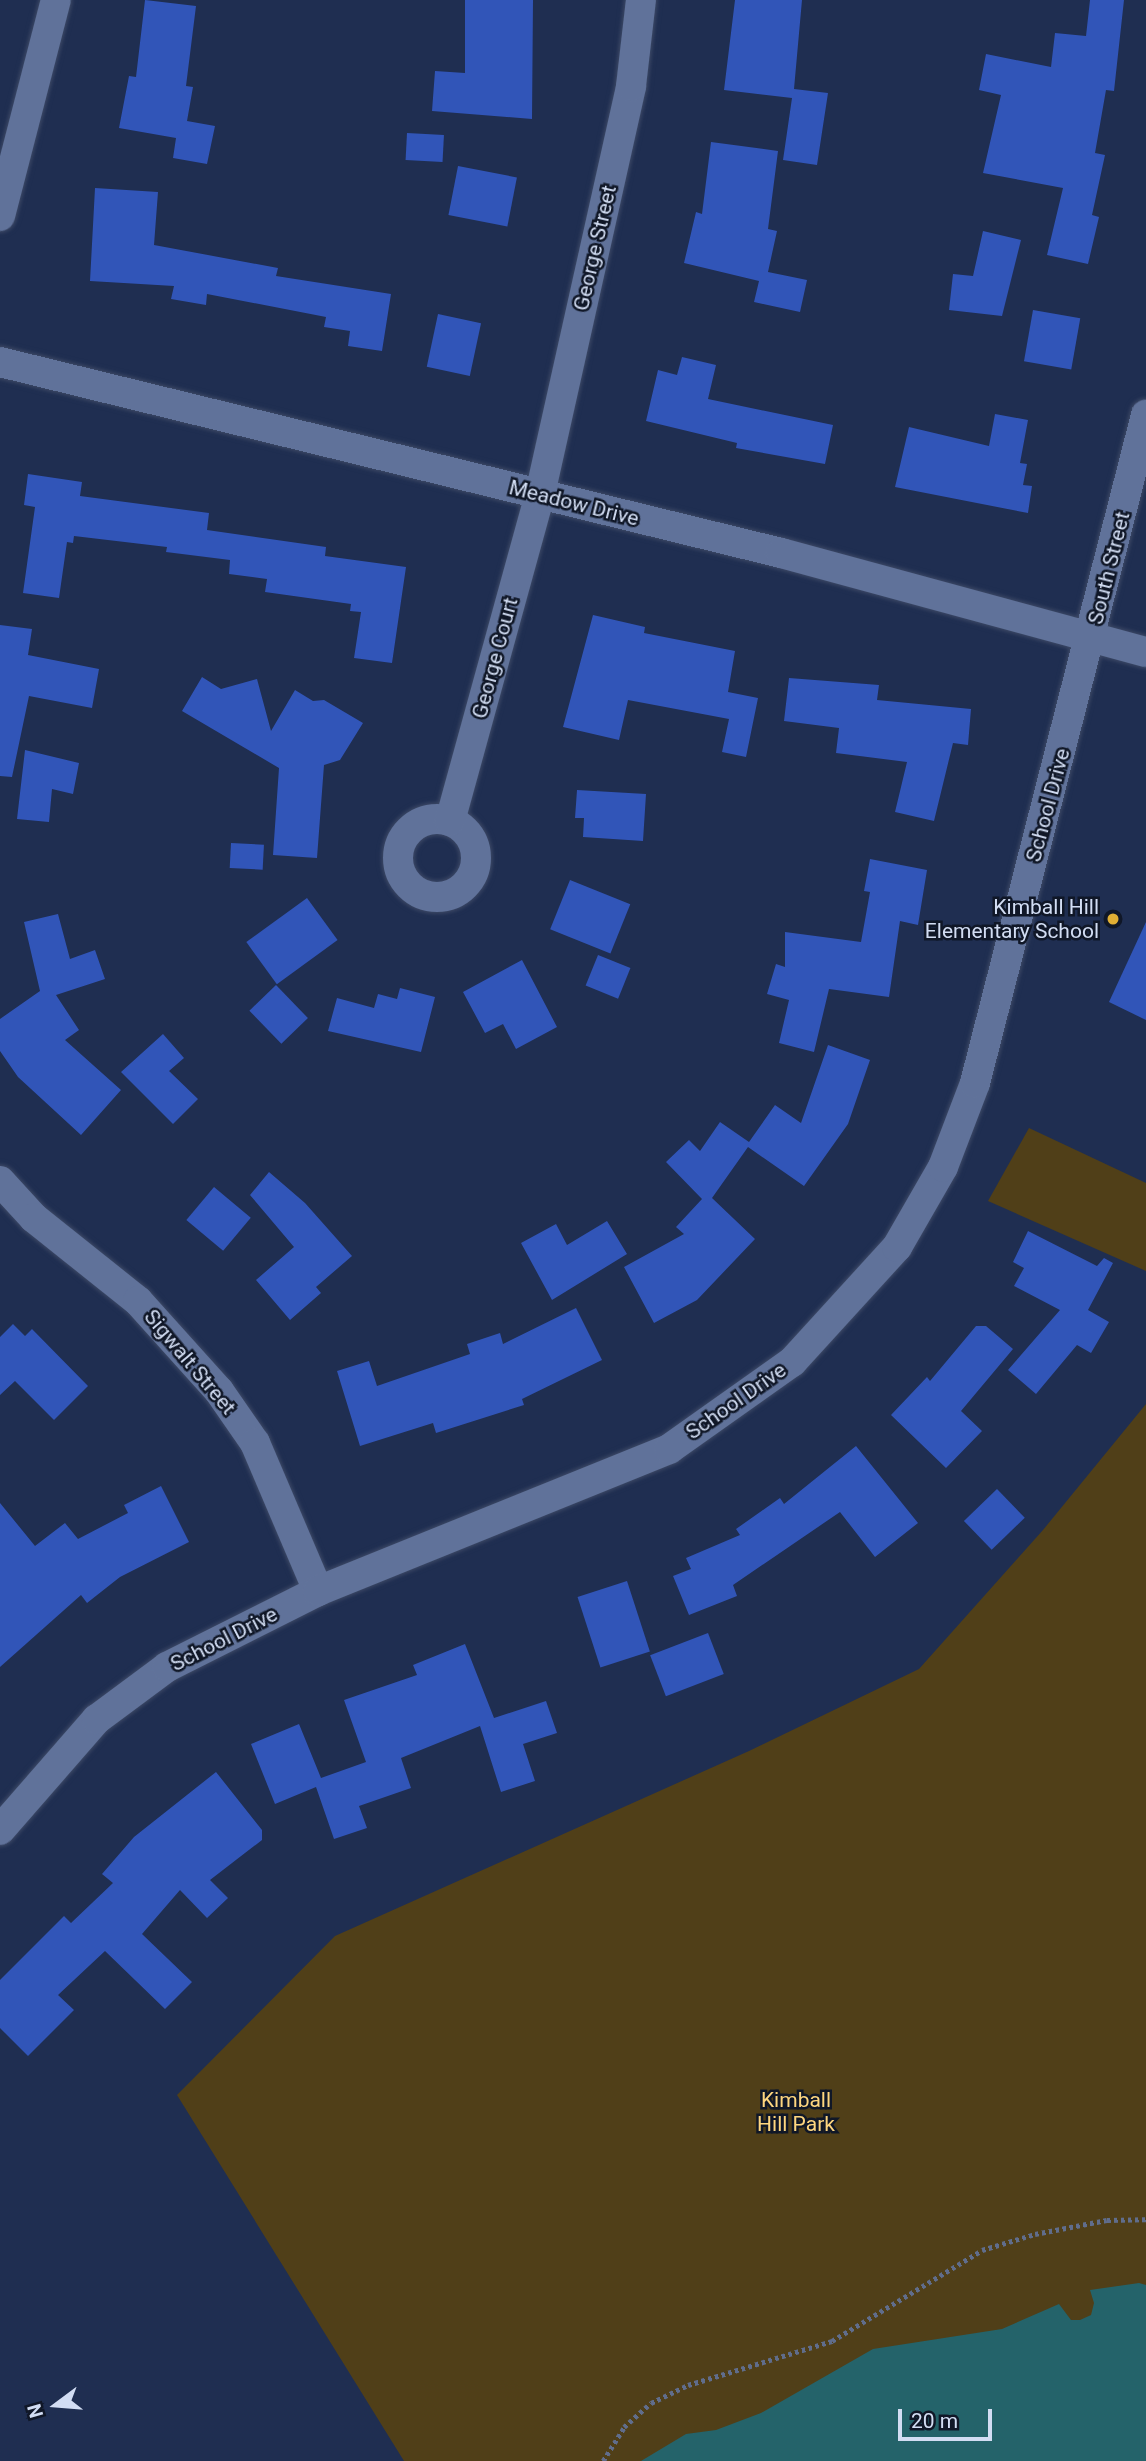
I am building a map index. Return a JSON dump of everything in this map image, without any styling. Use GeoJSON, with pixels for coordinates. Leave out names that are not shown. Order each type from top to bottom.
{"type":"FeatureCollection","features":[{"type":"Feature","properties":{"kind":"street"},"geometry":{"type":"LineString","coordinates":[[0,216],[56,0]]}},
{"type":"Feature","properties":{"kind":"street","name":"George Street"},"geometry":{"type":"LineString","coordinates":[[540,494],[631,86],[641,0]]}},
{"type":"Feature","properties":{"kind":"street","name":"Meadow Drive"},"geometry":{"type":"LineString","coordinates":[[0,362],[781,553],[1146,652]]}},
{"type":"Feature","properties":{"kind":"street","name":"South Street"},"geometry":{"type":"LineString","coordinates":[[1092,639],[1146,415]]}},
{"type":"Feature","properties":{"kind":"street","name":"George Court"},"geometry":{"type":"LineString","coordinates":[[450,821],[540,494]]}},
{"type":"Feature","properties":{"kind":"street","name":"School Drive"},"geometry":{"type":"LineString","coordinates":[[0,1830],[97,1719],[167,1667],[318,1591],[661,1454],[792,1362],[897,1247],[943,1167],[975,1083],[1092,639]]}},
{"type":"Feature","properties":{"kind":"street","name":"Sigwalt Street"},"geometry":{"type":"LineString","coordinates":[[0,1181],[34,1218],[138,1301],[219,1391],[255,1443],[318,1591]]}},
{"type":"Feature","properties":{"kind":"path"},"geometry":{"type":"LineString","coordinates":[[603,2461],[624,2427],[651,2403],[688,2385],[832,2341],[982,2250],[1035,2234],[1107,2220],[1146,2219]]}},
{"type":"Feature","properties":{"kind":"green space"},"geometry":{"type":"Polygon","coordinates":[[[1029,1128],[1146,1183],[1146,1271],[988,1201],[1029,1128]]]}},
{"type":"Feature","properties":{"kind":"green space","name":"Kimball Hill Park"},"geometry":{"type":"Polygon","coordinates":[[[1146,1404],[1146,2461],[404,2461],[177,2095],[335,1936],[749,1751],[919,1669],[1043,1530],[1146,1404]]]}},
{"type":"Feature","properties":{"kind":"shaded area"},"geometry":{"type":"Polygon","coordinates":[[[1139,2283],[1146,2285],[1146,2461],[641,2461],[686,2434],[716,2430],[761,2413],[873,2349],[1002,2329],[1059,2304],[1071,2320],[1080,2320],[1091,2315],[1094,2303],[1090,2290],[1139,2283]]]}},
{"type":"Feature","properties":{"kind":"building"},"geometry":{"type":"Polygon","coordinates":[[[145,0],[196,6],[186,86],[193,87],[187,121],[215,126],[207,164],[173,158],[176,138],[119,128],[129,76],[136,77],[145,0]]]}},
{"type":"Feature","properties":{"kind":"building"},"geometry":{"type":"Polygon","coordinates":[[[465,0],[533,0],[532,119],[432,111],[435,71],[465,73],[465,0]]]}},
{"type":"Feature","properties":{"kind":"building"},"geometry":{"type":"Polygon","coordinates":[[[735,0],[802,0],[794,89],[828,93],[817,165],[783,160],[792,98],[724,90],[735,0]]]}},
{"type":"Feature","properties":{"kind":"building"},"geometry":{"type":"Polygon","coordinates":[[[1090,0],[1124,0],[1114,91],[1106,90],[1095,153],[1105,155],[1092,215],[1099,217],[1088,264],[1047,255],[1063,188],[983,173],[1001,95],[979,90],[986,54],[1051,67],[1055,33],[1086,36],[1090,0]]]}},
{"type":"Feature","properties":{"kind":"building"},"geometry":{"type":"Polygon","coordinates":[[[407,133],[444,135],[443,162],[406,160],[407,133]]]}},
{"type":"Feature","properties":{"kind":"building"},"geometry":{"type":"Polygon","coordinates":[[[711,142],[778,151],[768,229],[777,231],[768,272],[807,280],[800,312],[754,302],[759,281],[684,263],[696,212],[702,214],[711,142]]]}},
{"type":"Feature","properties":{"kind":"building"},"geometry":{"type":"Polygon","coordinates":[[[458,166],[517,177],[507,227],[448,215],[458,166]]]}},
{"type":"Feature","properties":{"kind":"building"},"geometry":{"type":"Polygon","coordinates":[[[95,188],[158,192],[154,245],[278,268],[276,276],[391,294],[382,351],[348,346],[350,331],[324,327],[326,317],[207,294],[206,305],[171,299],[174,286],[90,281],[95,188]]]}},
{"type":"Feature","properties":{"kind":"building"},"geometry":{"type":"Polygon","coordinates":[[[983,231],[1021,240],[1002,316],[949,310],[953,274],[973,276],[983,231]]]}},
{"type":"Feature","properties":{"kind":"building"},"geometry":{"type":"Polygon","coordinates":[[[1033,310],[1080,318],[1071,370],[1024,361],[1033,310]]]}},
{"type":"Feature","properties":{"kind":"building"},"geometry":{"type":"Polygon","coordinates":[[[438,314],[481,323],[470,376],[427,367],[438,314]]]}},
{"type":"Feature","properties":{"kind":"building"},"geometry":{"type":"Polygon","coordinates":[[[682,357],[716,365],[708,399],[833,425],[825,464],[736,448],[737,443],[646,421],[658,370],[677,375],[682,357]]]}},
{"type":"Feature","properties":{"kind":"building"},"geometry":{"type":"Polygon","coordinates":[[[995,414],[1028,420],[1020,463],[1027,464],[1023,485],[1032,486],[1028,513],[895,487],[909,427],[989,446],[995,414]]]}},
{"type":"Feature","properties":{"kind":"building"},"geometry":{"type":"Polygon","coordinates":[[[28,474],[82,482],[80,496],[209,513],[207,530],[326,547],[325,556],[406,567],[392,663],[354,658],[361,612],[350,611],[351,604],[265,592],[267,579],[229,574],[230,560],[166,552],[167,547],[74,536],[73,543],[67,542],[59,598],[23,593],[35,507],[24,505],[28,474]]]}},
{"type":"Feature","properties":{"kind":"building"},"geometry":{"type":"Polygon","coordinates":[[[593,615],[645,627],[644,633],[735,651],[728,692],[758,698],[746,757],[722,752],[729,719],[628,700],[619,740],[563,727],[593,615]]]}},
{"type":"Feature","properties":{"kind":"building"},"geometry":{"type":"Polygon","coordinates":[[[0,625],[32,629],[28,655],[99,669],[92,708],[29,696],[12,777],[0,776],[0,625]]]}},
{"type":"Feature","properties":{"kind":"building"},"geometry":{"type":"Polygon","coordinates":[[[202,677],[221,689],[257,679],[271,731],[295,690],[313,701],[324,700],[363,723],[340,760],[324,765],[317,858],[273,855],[279,768],[182,711],[202,677]]]}},
{"type":"Feature","properties":{"kind":"building"},"geometry":{"type":"Polygon","coordinates":[[[789,678],[879,685],[877,700],[971,709],[968,745],[953,743],[934,821],[895,812],[907,762],[836,753],[839,728],[784,721],[789,678]]]}},
{"type":"Feature","properties":{"kind":"building"},"geometry":{"type":"Polygon","coordinates":[[[25,750],[79,763],[73,794],[52,789],[49,822],[17,819],[25,750]]]}},
{"type":"Feature","properties":{"kind":"building"},"geometry":{"type":"Polygon","coordinates":[[[577,790],[646,794],[643,841],[583,837],[584,818],[575,818],[577,790]]]}},
{"type":"Feature","properties":{"kind":"building"},"geometry":{"type":"Polygon","coordinates":[[[231,843],[264,845],[263,870],[230,868],[231,843]]]}},
{"type":"Feature","properties":{"kind":"building"},"geometry":{"type":"Polygon","coordinates":[[[870,859],[927,870],[918,925],[900,921],[889,997],[829,989],[814,1052],[779,1043],[789,1000],[767,994],[776,964],[785,967],[785,932],[861,942],[870,892],[864,891],[870,859]]]}},
{"type":"Feature","properties":{"kind":"building"},"geometry":{"type":"Polygon","coordinates":[[[570,880],[630,904],[610,953],[550,929],[570,880]]]}},
{"type":"Feature","properties":{"kind":"building"},"geometry":{"type":"Polygon","coordinates":[[[307,898],[338,940],[277,984],[246,942],[307,898]]]}},
{"type":"Feature","properties":{"kind":"building"},"geometry":{"type":"Polygon","coordinates":[[[58,914],[70,959],[95,950],[105,979],[56,995],[79,1030],[65,1040],[121,1090],[81,1135],[18,1077],[0,1051],[0,1019],[40,991],[24,922],[58,914]]]}},
{"type":"Feature","properties":{"kind":"building"},"geometry":{"type":"Polygon","coordinates":[[[1146,922],[1146,1020],[1109,1002],[1146,922]]]}},
{"type":"Feature","properties":{"kind":"building"},"geometry":{"type":"Polygon","coordinates":[[[598,955],[630,968],[618,999],[586,986],[598,955]]]}},
{"type":"Feature","properties":{"kind":"building"},"geometry":{"type":"Polygon","coordinates":[[[522,960],[557,1027],[516,1049],[503,1024],[485,1033],[463,992],[522,960]]]}},
{"type":"Feature","properties":{"kind":"building"},"geometry":{"type":"Polygon","coordinates":[[[276,985],[308,1018],[281,1044],[249,1011],[276,985]]]}},
{"type":"Feature","properties":{"kind":"building"},"geometry":{"type":"Polygon","coordinates":[[[400,988],[435,997],[421,1052],[328,1031],[337,998],[374,1008],[378,994],[397,999],[400,988]]]}},
{"type":"Feature","properties":{"kind":"building"},"geometry":{"type":"Polygon","coordinates":[[[163,1034],[184,1058],[169,1071],[198,1099],[173,1124],[121,1072],[163,1034]]]}},
{"type":"Feature","properties":{"kind":"building"},"geometry":{"type":"Polygon","coordinates":[[[828,1045],[870,1060],[848,1124],[804,1186],[748,1147],[712,1198],[755,1239],[697,1300],[654,1323],[624,1267],[684,1234],[676,1227],[702,1199],[666,1162],[689,1140],[700,1151],[720,1122],[749,1142],[775,1105],[801,1123],[828,1045]]]}},
{"type":"Feature","properties":{"kind":"building"},"geometry":{"type":"Polygon","coordinates":[[[269,1172],[305,1203],[352,1256],[316,1287],[321,1293],[290,1320],[256,1280],[294,1247],[250,1195],[269,1172]]]}},
{"type":"Feature","properties":{"kind":"building"},"geometry":{"type":"Polygon","coordinates":[[[214,1187],[251,1218],[223,1251],[186,1220],[214,1187]]]}},
{"type":"Feature","properties":{"kind":"building"},"geometry":{"type":"Polygon","coordinates":[[[607,1221],[627,1254],[552,1300],[521,1243],[556,1224],[567,1245],[607,1221]]]}},
{"type":"Feature","properties":{"kind":"building"},"geometry":{"type":"Polygon","coordinates":[[[1028,1231],[1097,1266],[1104,1258],[1113,1263],[1088,1310],[1109,1322],[1091,1353],[1077,1345],[1036,1394],[1008,1370],[1060,1310],[1014,1286],[1024,1268],[1013,1262],[1028,1231]]]}},
{"type":"Feature","properties":{"kind":"building"},"geometry":{"type":"Polygon","coordinates":[[[576,1308],[602,1360],[522,1399],[524,1405],[436,1433],[433,1423],[360,1446],[337,1371],[369,1361],[377,1386],[470,1354],[467,1344],[500,1333],[503,1344],[576,1308]]]}},
{"type":"Feature","properties":{"kind":"building"},"geometry":{"type":"Polygon","coordinates":[[[13,1324],[25,1336],[32,1329],[88,1386],[54,1420],[15,1381],[0,1395],[0,1337],[13,1324]]]}},
{"type":"Feature","properties":{"kind":"building"},"geometry":{"type":"Polygon","coordinates":[[[976,1326],[986,1326],[1013,1349],[961,1411],[982,1431],[946,1468],[891,1415],[927,1377],[930,1381],[976,1326]]]}},
{"type":"Feature","properties":{"kind":"building"},"geometry":{"type":"Polygon","coordinates":[[[856,1446],[918,1523],[875,1557],[840,1512],[733,1585],[737,1596],[689,1615],[673,1576],[691,1569],[686,1558],[740,1535],[736,1529],[780,1498],[784,1504],[856,1446]]]}},
{"type":"Feature","properties":{"kind":"building"},"geometry":{"type":"Polygon","coordinates":[[[161,1486],[189,1542],[120,1577],[87,1603],[81,1595],[0,1667],[0,1503],[35,1546],[65,1523],[78,1539],[128,1513],[124,1505],[161,1486]]]}},
{"type":"Feature","properties":{"kind":"building"},"geometry":{"type":"Polygon","coordinates":[[[997,1489],[1025,1518],[992,1550],[964,1521],[997,1489]]]}},
{"type":"Feature","properties":{"kind":"building"},"geometry":{"type":"Polygon","coordinates":[[[627,1581],[650,1651],[600,1667],[578,1597],[627,1581]]]}},
{"type":"Feature","properties":{"kind":"building"},"geometry":{"type":"Polygon","coordinates":[[[708,1633],[724,1674],[666,1696],[650,1655],[708,1633]]]}},
{"type":"Feature","properties":{"kind":"building"},"geometry":{"type":"Polygon","coordinates":[[[465,1644],[494,1718],[546,1701],[557,1733],[523,1744],[535,1781],[501,1792],[480,1726],[401,1758],[411,1788],[359,1806],[367,1828],[334,1839],[316,1787],[275,1804],[251,1744],[299,1724],[321,1778],[366,1762],[344,1700],[417,1675],[413,1665],[465,1644]]]}},
{"type":"Feature","properties":{"kind":"building"},"geometry":{"type":"Polygon","coordinates":[[[216,1772],[262,1830],[262,1840],[210,1880],[228,1898],[207,1918],[180,1890],[142,1934],[192,1982],[165,2009],[105,1951],[58,1995],[74,2010],[28,2056],[0,2028],[0,1980],[64,1916],[71,1923],[113,1883],[102,1874],[134,1837],[216,1772]]]}},
{"type":"Feature","properties":{"kind":"place","name":"Kimball Hill Elementary School"},"geometry":{"type":"Point","coordinates":[1113,919]}}]}
